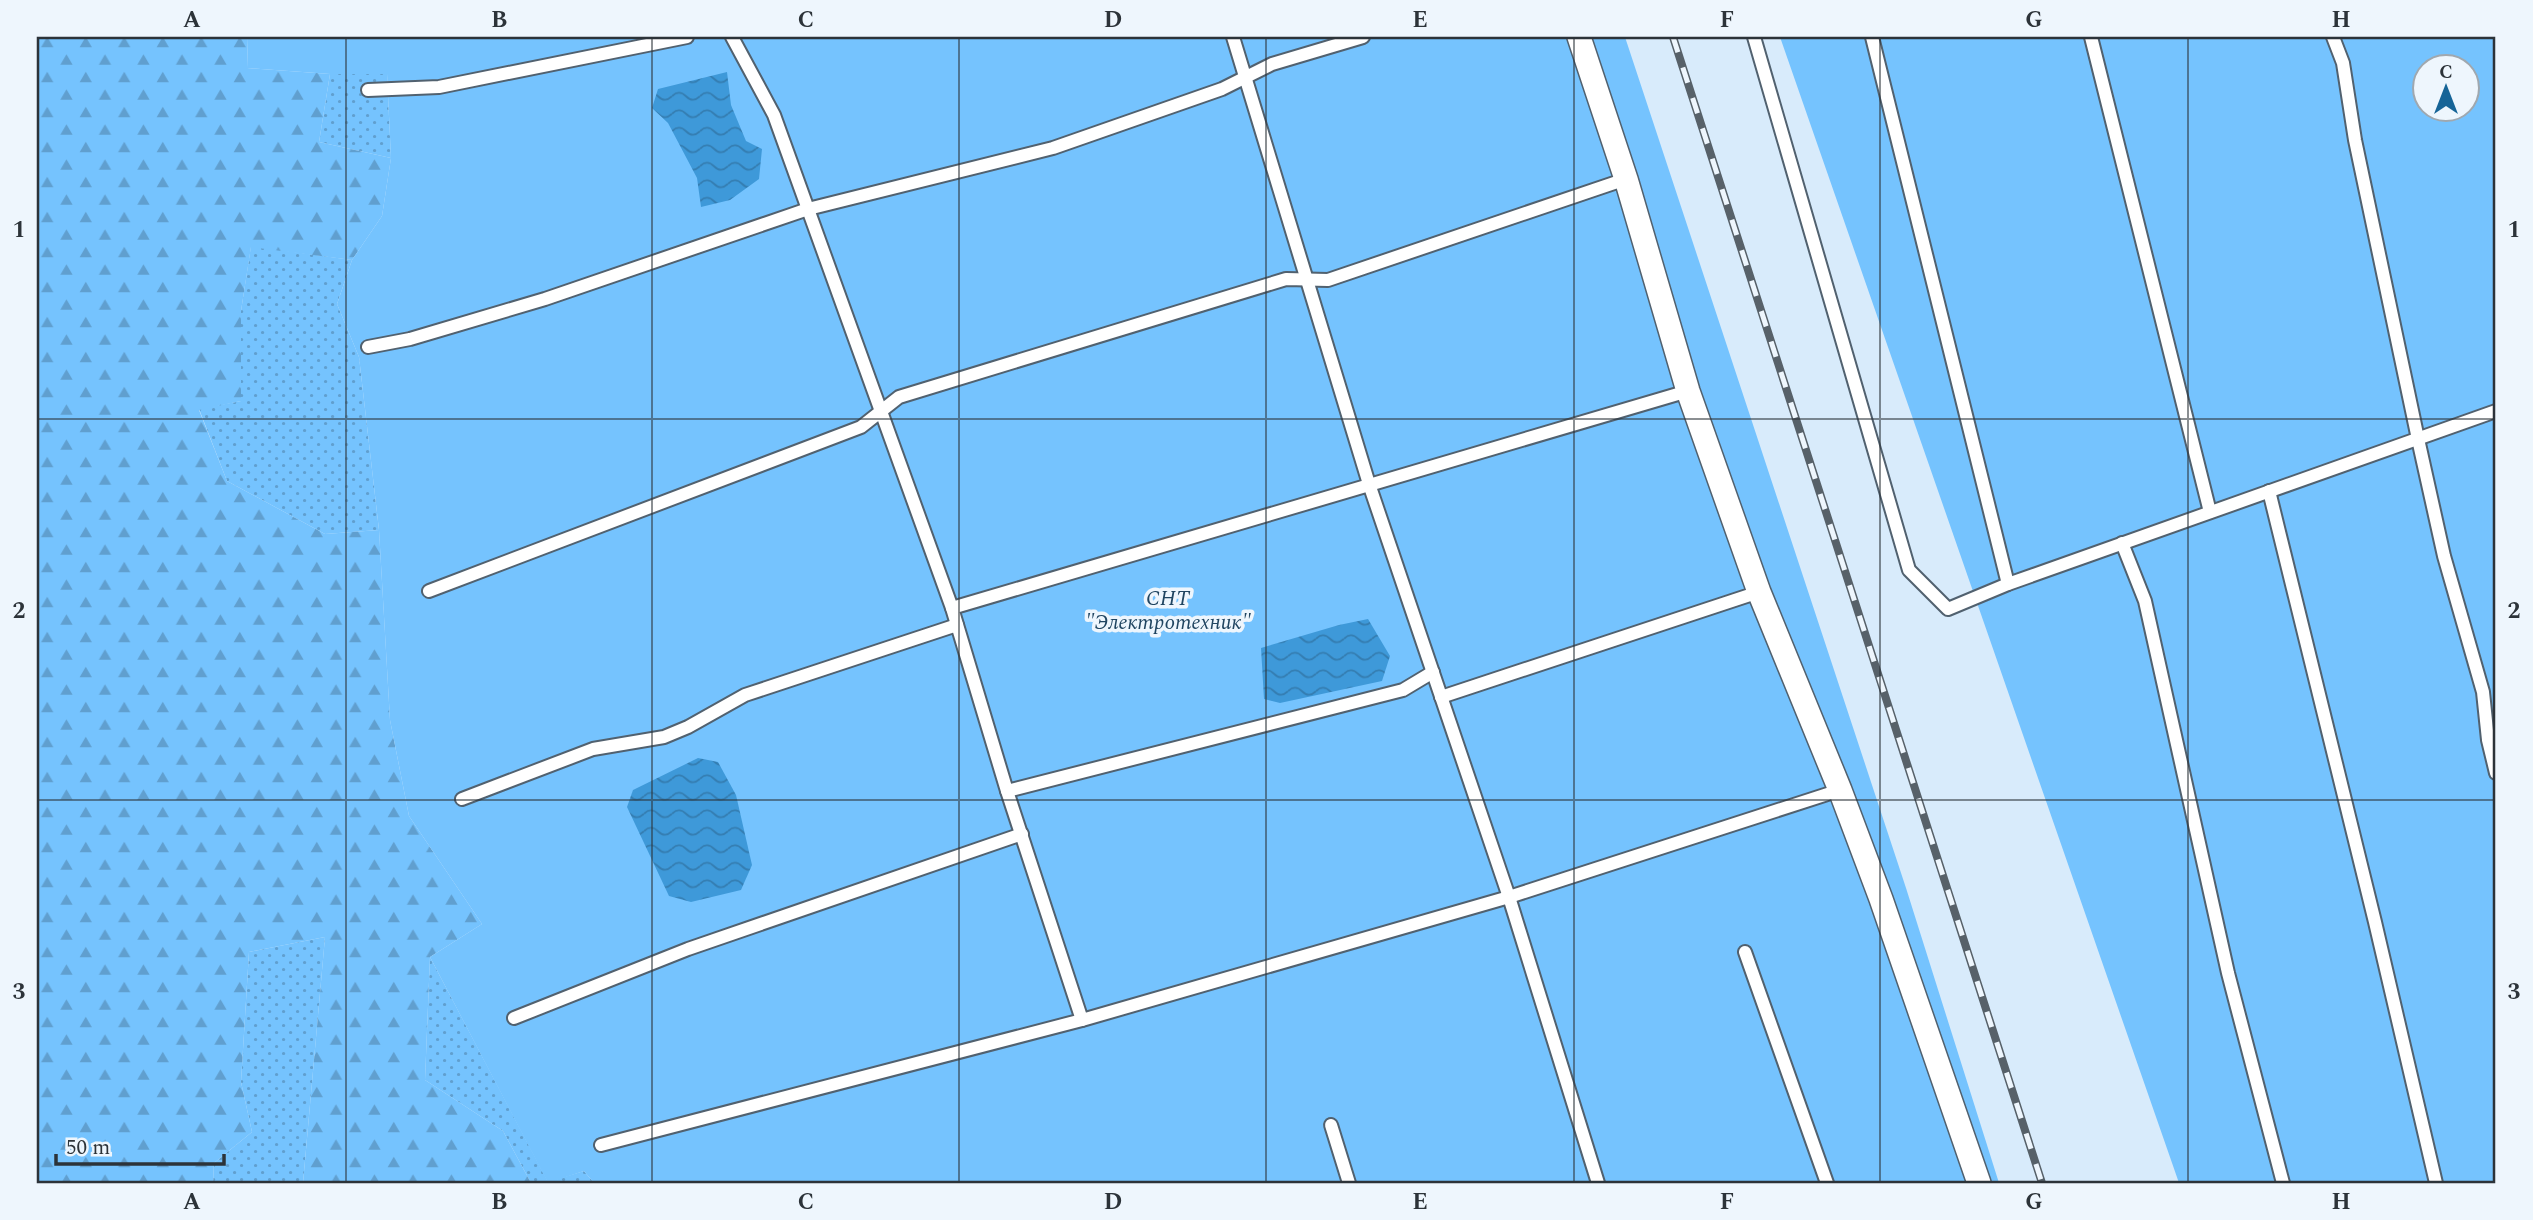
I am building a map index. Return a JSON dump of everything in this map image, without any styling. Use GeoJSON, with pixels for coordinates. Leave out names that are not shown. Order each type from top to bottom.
{"type":"FeatureCollection","features":[{"type":"Feature","properties":{"kind":"street"},"geometry":{"type":"LineString","coordinates":[[1579,37],[1626,179],[1688,391],[1759,592],[1840,790],[1881,900],[1979,1183]]}},
{"type":"Feature","properties":{"kind":"lane"},"geometry":{"type":"LineString","coordinates":[[368,90],[439,87],[687,37]]}},
{"type":"Feature","properties":{"kind":"lane"},"geometry":{"type":"LineString","coordinates":[[732,37],[774,115],[952,608],[1007,791],[1082,1020]]}},
{"type":"Feature","properties":{"kind":"lane"},"geometry":{"type":"LineString","coordinates":[[1233,37],[1368,484],[1509,897],[1598,1183]]}},
{"type":"Feature","properties":{"kind":"lane"},"geometry":{"type":"LineString","coordinates":[[368,347],[410,339],[545,299],[808,209],[1053,148],[1222,89],[1272,64],[1363,37]]}},
{"type":"Feature","properties":{"kind":"lane"},"geometry":{"type":"LineString","coordinates":[[1754,37],[1909,570],[1948,609],[2008,584],[2496,411]]}},
{"type":"Feature","properties":{"kind":"lane"},"geometry":{"type":"LineString","coordinates":[[1872,37],[2008,584]]}},
{"type":"Feature","properties":{"kind":"lane"},"geometry":{"type":"LineString","coordinates":[[2091,37],[2210,512]]}},
{"type":"Feature","properties":{"kind":"lane"},"geometry":{"type":"LineString","coordinates":[[2333,37],[2343,63],[2355,140],[2444,556],[2483,692],[2488,740],[2496,773]]}},
{"type":"Feature","properties":{"kind":"lane"},"geometry":{"type":"LineString","coordinates":[[429,591],[861,427],[899,397],[1286,279],[1328,280],[1626,179]]}},
{"type":"Feature","properties":{"kind":"lane"},"geometry":{"type":"LineString","coordinates":[[952,608],[1688,391]]}},
{"type":"Feature","properties":{"kind":"lane"},"geometry":{"type":"LineString","coordinates":[[2269,491],[2436,1183]]}},
{"type":"Feature","properties":{"kind":"lane"},"geometry":{"type":"LineString","coordinates":[[2122,543],[2145,601],[2228,973],[2283,1183]]}},
{"type":"Feature","properties":{"kind":"lane"},"geometry":{"type":"LineString","coordinates":[[1441,698],[1759,592]]}},
{"type":"Feature","properties":{"kind":"lane"},"geometry":{"type":"LineString","coordinates":[[462,799],[593,749],[664,737],[688,727],[745,695],[957,625]]}},
{"type":"Feature","properties":{"kind":"lane"},"geometry":{"type":"LineString","coordinates":[[1007,791],[1403,690],[1433,672]]}},
{"type":"Feature","properties":{"kind":"lane"},"geometry":{"type":"LineString","coordinates":[[601,1145],[1082,1020],[1509,897],[1840,790]]}},
{"type":"Feature","properties":{"kind":"lane"},"geometry":{"type":"LineString","coordinates":[[514,1018],[688,949],[1021,834]]}},
{"type":"Feature","properties":{"kind":"lane"},"geometry":{"type":"LineString","coordinates":[[1745,952],[1827,1183]]}},
{"type":"Feature","properties":{"kind":"lane"},"geometry":{"type":"LineString","coordinates":[[1331,1125],[1349,1183]]}},
{"type":"Feature","properties":{"kind":"green space"},"geometry":{"type":"Polygon","coordinates":[[[37,37],[248,37],[247,68],[330,74],[319,142],[391,158],[382,216],[352,260],[251,247],[241,311],[241,401],[199,410],[227,481],[325,534],[379,530],[390,720],[409,816],[482,924],[430,957],[425,1080],[503,1131],[531,1183],[303,1183],[325,937],[249,952],[241,1082],[252,1132],[214,1163],[213,1183],[37,1183],[37,37]]]}},
{"type":"Feature","properties":{"kind":"green space","name":"СНТ \"Электротехник\""},"geometry":{"type":"Polygon","coordinates":[[[248,37],[1625,37],[1906,888],[1999,1183],[594,1183],[584,1171],[548,1183],[430,957],[482,924],[409,816],[390,720],[379,530],[359,357],[337,304],[352,260],[382,216],[391,158],[387,74],[330,74],[247,68],[248,37]]]}},
{"type":"Feature","properties":{"kind":"green space"},"geometry":{"type":"Polygon","coordinates":[[[1780,37],[2496,37],[2496,1183],[2179,1183],[1780,37]]]}},
{"type":"Feature","properties":{"kind":"green space"},"geometry":{"type":"Polygon","coordinates":[[[330,74],[387,74],[391,158],[319,142],[330,74]]]}},
{"type":"Feature","properties":{"kind":"green space"},"geometry":{"type":"Polygon","coordinates":[[[251,246],[352,260],[337,304],[359,357],[379,530],[325,534],[227,481],[199,409],[241,401],[241,311],[251,246]]]}},
{"type":"Feature","properties":{"kind":"green space"},"geometry":{"type":"Polygon","coordinates":[[[325,937],[303,1183],[213,1183],[214,1163],[252,1132],[241,1082],[249,952],[325,937]]]}},
{"type":"Feature","properties":{"kind":"green space"},"geometry":{"type":"Polygon","coordinates":[[[430,957],[548,1182],[584,1171],[594,1183],[531,1183],[503,1131],[425,1080],[430,957]]]}},
{"type":"Feature","properties":{"kind":"water"},"geometry":{"type":"Polygon","coordinates":[[[727,72],[731,105],[746,141],[762,149],[759,179],[730,200],[701,207],[697,178],[668,123],[652,108],[658,89],[727,72]]]}},
{"type":"Feature","properties":{"kind":"water"},"geometry":{"type":"Polygon","coordinates":[[[1368,619],[1390,656],[1382,681],[1280,703],[1264,699],[1261,648],[1368,619]]]}},
{"type":"Feature","properties":{"kind":"water"},"geometry":{"type":"Polygon","coordinates":[[[698,758],[718,762],[736,795],[752,865],[741,890],[691,902],[669,896],[627,807],[633,790],[698,758]]]}},
{"type":"Feature","properties":{"kind":"railway"},"geometry":{"type":"LineString","coordinates":[[1673,37],[2042,1183]]}}]}
